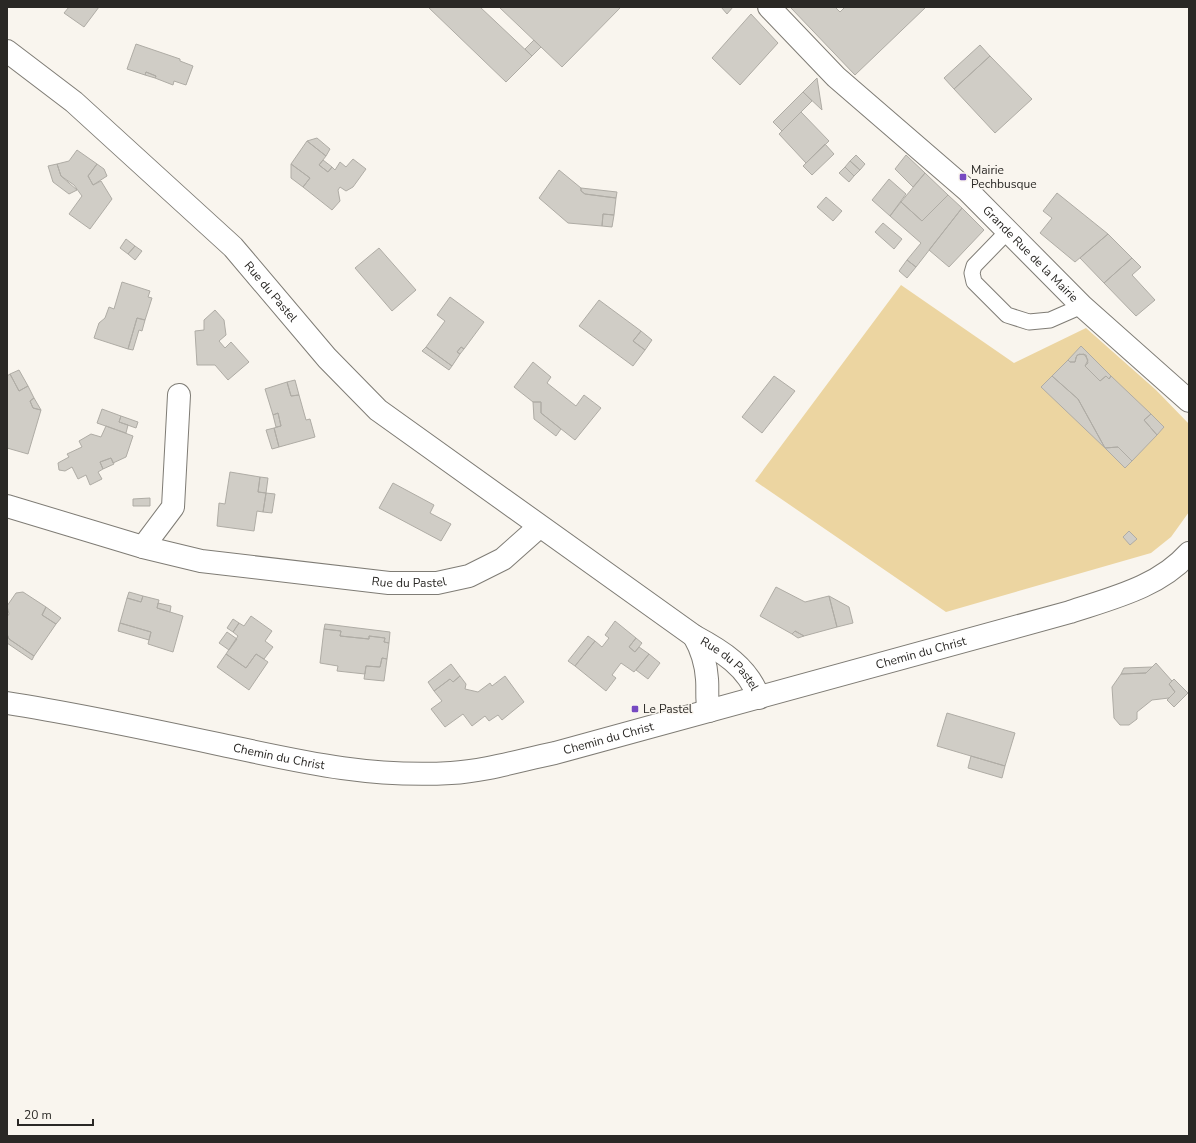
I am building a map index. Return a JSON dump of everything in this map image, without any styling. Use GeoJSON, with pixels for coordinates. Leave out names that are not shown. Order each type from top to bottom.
{"type":"FeatureCollection","features":[{"type":"Feature","properties":{"kind":"street","name":"Grande Rue de la Mairie"},"geometry":{"type":"LineString","coordinates":[[769,7],[836,77],[968,191],[1082,306],[1189,401]]}},
{"type":"Feature","properties":{"kind":"street","name":"Rue du Pastel"},"geometry":{"type":"LineString","coordinates":[[7,51],[74,102],[233,247],[327,358],[378,410],[539,527],[694,636],[724,652],[746,674],[755,687],[759,698]]}},
{"type":"Feature","properties":{"kind":"street"},"geometry":{"type":"LineString","coordinates":[[143,548],[173,507],[179,395]]}},
{"type":"Feature","properties":{"kind":"street","name":"Rue du Pastel"},"geometry":{"type":"LineString","coordinates":[[7,506],[143,548],[201,561],[381,582],[437,583],[468,576],[503,559],[539,527]]}},
{"type":"Feature","properties":{"kind":"street","name":"Chemin du Christ"},"geometry":{"type":"LineString","coordinates":[[7,703],[86,716],[307,763],[355,771],[399,774],[452,773],[492,767],[555,753],[1070,612],[1121,595],[1150,582],[1167,572],[1189,553]]}},
{"type":"Feature","properties":{"kind":"street","name":"Rue du Pastel"},"geometry":{"type":"LineString","coordinates":[[694,636],[704,655],[708,680],[706,702],[709,711]]}},
{"type":"Feature","properties":{"kind":"lane"},"geometry":{"type":"LineString","coordinates":[[1007,232],[974,266],[972,273],[974,282],[1007,315],[1028,322],[1050,320],[1082,306]]}},
{"type":"Feature","properties":{"kind":"shaded area"},"geometry":{"type":"Polygon","coordinates":[[[901,285],[1014,363],[1086,328],[1156,390],[1189,424],[1189,512],[1171,537],[1151,553],[946,612],[755,481],[901,285]]]}},
{"type":"Feature","properties":{"kind":"building"},"geometry":{"type":"Polygon","coordinates":[[[69,7],[99,7],[84,27],[64,13],[69,7]]]}},
{"type":"Feature","properties":{"kind":"building"},"geometry":{"type":"Polygon","coordinates":[[[428,7],[480,7],[532,56],[506,82],[428,7]]]}},
{"type":"Feature","properties":{"kind":"building"},"geometry":{"type":"Polygon","coordinates":[[[499,7],[621,7],[562,67],[499,7]]]}},
{"type":"Feature","properties":{"kind":"building"},"geometry":{"type":"Polygon","coordinates":[[[721,7],[733,7],[727,14],[721,7]]]}},
{"type":"Feature","properties":{"kind":"building"},"geometry":{"type":"Polygon","coordinates":[[[835,7],[840,12],[845,7],[926,7],[855,75],[791,8],[835,7]]]}},
{"type":"Feature","properties":{"kind":"building"},"geometry":{"type":"Polygon","coordinates":[[[751,14],[778,43],[740,85],[712,58],[751,14]]]}},
{"type":"Feature","properties":{"kind":"building"},"geometry":{"type":"Polygon","coordinates":[[[534,40],[541,47],[532,56],[525,49],[534,40]]]}},
{"type":"Feature","properties":{"kind":"building"},"geometry":{"type":"Polygon","coordinates":[[[136,44],[180,59],[180,61],[193,66],[186,85],[174,81],[173,85],[155,78],[156,76],[146,72],[145,75],[127,69],[136,44]]]}},
{"type":"Feature","properties":{"kind":"building"},"geometry":{"type":"Polygon","coordinates":[[[980,45],[990,56],[954,89],[944,78],[980,45]]]}},
{"type":"Feature","properties":{"kind":"building"},"geometry":{"type":"Polygon","coordinates":[[[990,56],[1032,99],[995,133],[954,89],[990,56]]]}},
{"type":"Feature","properties":{"kind":"building"},"geometry":{"type":"Polygon","coordinates":[[[146,72],[156,76],[155,78],[145,75],[146,72]]]}},
{"type":"Feature","properties":{"kind":"building"},"geometry":{"type":"Polygon","coordinates":[[[817,78],[822,110],[803,92],[817,78]]]}},
{"type":"Feature","properties":{"kind":"building"},"geometry":{"type":"Polygon","coordinates":[[[803,92],[812,101],[782,131],[773,122],[803,92]]]}},
{"type":"Feature","properties":{"kind":"building"},"geometry":{"type":"Polygon","coordinates":[[[801,112],[829,141],[806,163],[779,134],[801,112]]]}},
{"type":"Feature","properties":{"kind":"building"},"geometry":{"type":"Polygon","coordinates":[[[317,138],[330,149],[326,156],[307,141],[317,138]]]}},
{"type":"Feature","properties":{"kind":"building"},"geometry":{"type":"Polygon","coordinates":[[[307,141],[326,156],[319,165],[328,172],[332,167],[335,170],[340,162],[346,167],[353,159],[366,169],[353,187],[346,191],[340,187],[338,190],[340,201],[332,210],[303,187],[310,178],[291,164],[307,141]]]}},
{"type":"Feature","properties":{"kind":"building"},"geometry":{"type":"Polygon","coordinates":[[[825,144],[834,154],[812,175],[803,166],[825,144]]]}},
{"type":"Feature","properties":{"kind":"building"},"geometry":{"type":"Polygon","coordinates":[[[77,150],[97,164],[88,176],[93,185],[101,181],[112,199],[90,229],[69,214],[82,196],[74,185],[61,176],[57,164],[69,161],[77,150]]]}},
{"type":"Feature","properties":{"kind":"building"},"geometry":{"type":"Polygon","coordinates":[[[856,155],[865,164],[860,170],[850,161],[856,155]]]}},
{"type":"Feature","properties":{"kind":"building"},"geometry":{"type":"Polygon","coordinates":[[[906,155],[925,173],[913,187],[895,169],[906,155]]]}},
{"type":"Feature","properties":{"kind":"building"},"geometry":{"type":"Polygon","coordinates":[[[323,160],[332,167],[328,172],[319,165],[323,160]]]}},
{"type":"Feature","properties":{"kind":"building"},"geometry":{"type":"Polygon","coordinates":[[[850,161],[860,170],[854,176],[845,167],[850,161]]]}},
{"type":"Feature","properties":{"kind":"building"},"geometry":{"type":"Polygon","coordinates":[[[57,164],[61,176],[77,190],[69,194],[53,182],[48,166],[57,164]]]}},
{"type":"Feature","properties":{"kind":"building"},"geometry":{"type":"Polygon","coordinates":[[[97,164],[104,169],[107,176],[93,185],[88,176],[97,164]]]}},
{"type":"Feature","properties":{"kind":"building"},"geometry":{"type":"Polygon","coordinates":[[[291,164],[310,178],[303,187],[291,178],[291,164]]]}},
{"type":"Feature","properties":{"kind":"building"},"geometry":{"type":"Polygon","coordinates":[[[845,167],[854,176],[849,182],[839,173],[845,167]]]}},
{"type":"Feature","properties":{"kind":"building"},"geometry":{"type":"Polygon","coordinates":[[[559,170],[581,188],[581,191],[585,194],[616,198],[614,215],[603,214],[602,226],[568,223],[539,198],[559,170]]]}},
{"type":"Feature","properties":{"kind":"building"},"geometry":{"type":"Polygon","coordinates":[[[925,173],[948,195],[922,221],[901,202],[925,173]]]}},
{"type":"Feature","properties":{"kind":"building"},"geometry":{"type":"Polygon","coordinates":[[[889,179],[906,194],[890,216],[872,200],[889,179]]]}},
{"type":"Feature","properties":{"kind":"building"},"geometry":{"type":"Polygon","coordinates":[[[581,188],[617,192],[616,198],[585,194],[581,191],[581,188]]]}},
{"type":"Feature","properties":{"kind":"building"},"geometry":{"type":"Polygon","coordinates":[[[1057,193],[1108,234],[1075,262],[1040,233],[1052,218],[1043,211],[1057,193]]]}},
{"type":"Feature","properties":{"kind":"building"},"geometry":{"type":"Polygon","coordinates":[[[948,195],[962,208],[916,267],[907,260],[921,243],[890,216],[901,202],[922,221],[948,195]]]}},
{"type":"Feature","properties":{"kind":"building"},"geometry":{"type":"Polygon","coordinates":[[[826,197],[842,211],[833,221],[817,207],[826,197]]]}},
{"type":"Feature","properties":{"kind":"building"},"geometry":{"type":"Polygon","coordinates":[[[962,208],[984,230],[949,267],[929,250],[962,208]]]}},
{"type":"Feature","properties":{"kind":"building"},"geometry":{"type":"Polygon","coordinates":[[[603,214],[614,215],[612,227],[602,226],[603,214]]]}},
{"type":"Feature","properties":{"kind":"building"},"geometry":{"type":"Polygon","coordinates":[[[883,223],[902,239],[894,249],[875,232],[883,223]]]}},
{"type":"Feature","properties":{"kind":"building"},"geometry":{"type":"Polygon","coordinates":[[[1108,234],[1132,258],[1104,283],[1080,258],[1108,234]]]}},
{"type":"Feature","properties":{"kind":"building"},"geometry":{"type":"Polygon","coordinates":[[[126,239],[135,246],[128,254],[120,248],[126,239]]]}},
{"type":"Feature","properties":{"kind":"building"},"geometry":{"type":"Polygon","coordinates":[[[135,246],[142,251],[135,260],[128,254],[135,246]]]}},
{"type":"Feature","properties":{"kind":"building"},"geometry":{"type":"Polygon","coordinates":[[[379,248],[416,290],[392,311],[355,268],[379,248]]]}},
{"type":"Feature","properties":{"kind":"building"},"geometry":{"type":"Polygon","coordinates":[[[1132,258],[1141,267],[1132,275],[1155,300],[1136,316],[1104,283],[1132,258]]]}},
{"type":"Feature","properties":{"kind":"building"},"geometry":{"type":"Polygon","coordinates":[[[907,260],[916,267],[907,278],[899,271],[907,260]]]}},
{"type":"Feature","properties":{"kind":"building"},"geometry":{"type":"Polygon","coordinates":[[[122,282],[150,291],[148,297],[152,298],[145,320],[137,318],[128,349],[94,338],[99,323],[105,318],[109,307],[114,309],[122,282]]]}},
{"type":"Feature","properties":{"kind":"building"},"geometry":{"type":"Polygon","coordinates":[[[450,297],[484,322],[464,349],[461,347],[457,352],[460,354],[452,366],[426,347],[445,321],[437,315],[450,297]]]}},
{"type":"Feature","properties":{"kind":"building"},"geometry":{"type":"Polygon","coordinates":[[[599,300],[641,331],[633,341],[645,350],[633,366],[579,326],[599,300]]]}},
{"type":"Feature","properties":{"kind":"building"},"geometry":{"type":"Polygon","coordinates":[[[215,310],[224,320],[226,335],[219,341],[225,348],[231,342],[249,362],[228,380],[215,365],[197,365],[195,331],[204,330],[204,320],[215,310]]]}},
{"type":"Feature","properties":{"kind":"building"},"geometry":{"type":"Polygon","coordinates":[[[137,318],[145,320],[142,331],[139,330],[133,350],[128,349],[137,318]]]}},
{"type":"Feature","properties":{"kind":"building"},"geometry":{"type":"Polygon","coordinates":[[[641,331],[652,340],[645,350],[633,341],[641,331]]]}},
{"type":"Feature","properties":{"kind":"building"},"geometry":{"type":"Polygon","coordinates":[[[1081,346],[1111,376],[1109,379],[1106,376],[1100,381],[1085,366],[1088,360],[1084,354],[1077,355],[1075,362],[1070,362],[1068,360],[1081,346]]]}},
{"type":"Feature","properties":{"kind":"building"},"geometry":{"type":"Polygon","coordinates":[[[426,347],[452,366],[449,370],[422,351],[426,347]]]}},
{"type":"Feature","properties":{"kind":"building"},"geometry":{"type":"Polygon","coordinates":[[[461,347],[464,349],[460,354],[457,352],[461,347]]]}},
{"type":"Feature","properties":{"kind":"building"},"geometry":{"type":"Polygon","coordinates":[[[1079,354],[1086,355],[1088,363],[1085,366],[1100,381],[1106,376],[1109,379],[1111,376],[1151,414],[1144,420],[1157,435],[1132,461],[1118,447],[1105,448],[1078,399],[1052,376],[1068,360],[1070,362],[1075,362],[1076,357],[1079,354]]]}},
{"type":"Feature","properties":{"kind":"building"},"geometry":{"type":"Polygon","coordinates":[[[533,362],[551,377],[547,383],[576,406],[584,395],[601,408],[575,440],[541,413],[541,402],[533,402],[514,387],[533,362]]]}},
{"type":"Feature","properties":{"kind":"building"},"geometry":{"type":"Polygon","coordinates":[[[19,370],[28,386],[19,391],[10,374],[19,370]]]}},
{"type":"Feature","properties":{"kind":"building"},"geometry":{"type":"Polygon","coordinates":[[[10,374],[19,391],[28,386],[34,398],[30,401],[33,408],[41,410],[28,454],[7,448],[7,376],[10,374]]]}},
{"type":"Feature","properties":{"kind":"building"},"geometry":{"type":"Polygon","coordinates":[[[774,376],[795,391],[762,433],[742,417],[774,376]]]}},
{"type":"Feature","properties":{"kind":"building"},"geometry":{"type":"Polygon","coordinates":[[[1052,376],[1078,399],[1105,448],[1041,387],[1052,376]]]}},
{"type":"Feature","properties":{"kind":"building"},"geometry":{"type":"Polygon","coordinates":[[[295,380],[299,395],[291,396],[287,382],[295,380]]]}},
{"type":"Feature","properties":{"kind":"building"},"geometry":{"type":"Polygon","coordinates":[[[287,382],[291,396],[299,395],[306,420],[310,419],[315,437],[279,447],[274,428],[281,426],[278,413],[273,415],[265,389],[287,382]]]}},
{"type":"Feature","properties":{"kind":"building"},"geometry":{"type":"Polygon","coordinates":[[[34,398],[41,410],[33,408],[30,401],[34,398]]]}},
{"type":"Feature","properties":{"kind":"building"},"geometry":{"type":"Polygon","coordinates":[[[533,402],[541,402],[541,413],[561,429],[556,436],[534,419],[533,402]]]}},
{"type":"Feature","properties":{"kind":"building"},"geometry":{"type":"Polygon","coordinates":[[[102,409],[121,416],[119,422],[128,425],[126,433],[97,423],[102,409]]]}},
{"type":"Feature","properties":{"kind":"building"},"geometry":{"type":"Polygon","coordinates":[[[278,413],[281,426],[276,427],[273,415],[278,413]]]}},
{"type":"Feature","properties":{"kind":"building"},"geometry":{"type":"Polygon","coordinates":[[[1151,414],[1164,427],[1157,435],[1144,420],[1151,414]]]}},
{"type":"Feature","properties":{"kind":"building"},"geometry":{"type":"Polygon","coordinates":[[[121,416],[138,422],[136,428],[119,422],[121,416]]]}},
{"type":"Feature","properties":{"kind":"building"},"geometry":{"type":"Polygon","coordinates":[[[106,426],[133,436],[126,457],[113,463],[111,458],[100,462],[103,469],[98,472],[102,479],[90,485],[86,475],[78,479],[72,467],[65,471],[59,470],[58,463],[69,457],[67,454],[82,447],[79,441],[91,434],[101,437],[106,426]]]}},
{"type":"Feature","properties":{"kind":"building"},"geometry":{"type":"Polygon","coordinates":[[[274,428],[279,447],[272,449],[266,430],[274,428]]]}},
{"type":"Feature","properties":{"kind":"building"},"geometry":{"type":"Polygon","coordinates":[[[1118,447],[1132,461],[1125,468],[1105,448],[1118,447]]]}},
{"type":"Feature","properties":{"kind":"building"},"geometry":{"type":"Polygon","coordinates":[[[111,458],[114,464],[103,469],[100,462],[111,458]]]}},
{"type":"Feature","properties":{"kind":"building"},"geometry":{"type":"Polygon","coordinates":[[[230,472],[260,477],[258,492],[266,493],[263,512],[257,511],[254,531],[217,526],[219,503],[225,504],[230,472]]]}},
{"type":"Feature","properties":{"kind":"building"},"geometry":{"type":"Polygon","coordinates":[[[260,477],[268,478],[266,493],[258,492],[260,477]]]}},
{"type":"Feature","properties":{"kind":"building"},"geometry":{"type":"Polygon","coordinates":[[[393,483],[434,505],[430,513],[451,524],[441,541],[379,508],[393,483]]]}},
{"type":"Feature","properties":{"kind":"building"},"geometry":{"type":"Polygon","coordinates":[[[266,493],[275,494],[272,513],[263,512],[266,493]]]}},
{"type":"Feature","properties":{"kind":"building"},"geometry":{"type":"Polygon","coordinates":[[[150,498],[150,506],[133,506],[133,499],[150,498]]]}},
{"type":"Feature","properties":{"kind":"building"},"geometry":{"type":"Polygon","coordinates":[[[1129,531],[1137,539],[1130,545],[1123,537],[1129,531]]]}},
{"type":"Feature","properties":{"kind":"building"},"geometry":{"type":"Polygon","coordinates":[[[776,587],[805,602],[829,596],[837,627],[804,636],[795,631],[792,634],[760,616],[776,587]]]}},
{"type":"Feature","properties":{"kind":"building"},"geometry":{"type":"Polygon","coordinates":[[[23,592],[46,607],[42,615],[56,624],[34,656],[9,639],[7,634],[7,617],[9,614],[7,606],[16,593],[23,592]]]}},
{"type":"Feature","properties":{"kind":"building"},"geometry":{"type":"Polygon","coordinates":[[[129,592],[143,596],[141,602],[127,598],[129,592]]]}},
{"type":"Feature","properties":{"kind":"building"},"geometry":{"type":"Polygon","coordinates":[[[143,596],[159,600],[157,608],[183,616],[173,652],[148,644],[151,632],[120,623],[127,598],[141,602],[143,596]]]}},
{"type":"Feature","properties":{"kind":"building"},"geometry":{"type":"Polygon","coordinates":[[[829,596],[849,607],[853,623],[837,627],[829,596]]]}},
{"type":"Feature","properties":{"kind":"building"},"geometry":{"type":"Polygon","coordinates":[[[158,603],[171,606],[170,612],[157,608],[158,603]]]}},
{"type":"Feature","properties":{"kind":"building"},"geometry":{"type":"Polygon","coordinates":[[[46,607],[61,618],[56,624],[42,615],[46,607]]]}},
{"type":"Feature","properties":{"kind":"building"},"geometry":{"type":"Polygon","coordinates":[[[251,616],[272,631],[265,641],[273,647],[264,659],[256,654],[246,668],[226,654],[238,636],[233,632],[239,623],[244,626],[251,616]]]}},
{"type":"Feature","properties":{"kind":"building"},"geometry":{"type":"Polygon","coordinates":[[[233,619],[239,623],[233,632],[227,628],[233,619]]]}},
{"type":"Feature","properties":{"kind":"building"},"geometry":{"type":"Polygon","coordinates":[[[615,621],[636,638],[629,647],[635,652],[639,647],[649,654],[634,672],[621,663],[612,675],[616,678],[606,691],[575,666],[595,641],[602,647],[609,638],[605,635],[615,621]]]}},
{"type":"Feature","properties":{"kind":"building"},"geometry":{"type":"Polygon","coordinates":[[[120,623],[151,632],[149,640],[118,631],[120,623]]]}},
{"type":"Feature","properties":{"kind":"building"},"geometry":{"type":"Polygon","coordinates":[[[325,624],[390,632],[389,643],[384,642],[385,638],[369,636],[369,639],[340,636],[341,631],[324,629],[325,624]]]}},
{"type":"Feature","properties":{"kind":"building"},"geometry":{"type":"Polygon","coordinates":[[[324,629],[341,631],[340,636],[369,639],[369,636],[385,638],[384,642],[389,643],[387,659],[382,658],[380,667],[366,666],[365,674],[337,671],[338,666],[320,663],[324,629]]]}},
{"type":"Feature","properties":{"kind":"building"},"geometry":{"type":"Polygon","coordinates":[[[795,631],[804,636],[798,638],[792,634],[795,631]]]}},
{"type":"Feature","properties":{"kind":"building"},"geometry":{"type":"Polygon","coordinates":[[[227,632],[237,639],[229,650],[219,643],[227,632]]]}},
{"type":"Feature","properties":{"kind":"building"},"geometry":{"type":"Polygon","coordinates":[[[7,634],[9,639],[34,656],[32,660],[7,643],[7,634]]]}},
{"type":"Feature","properties":{"kind":"building"},"geometry":{"type":"Polygon","coordinates":[[[588,636],[595,641],[575,666],[568,661],[588,636]]]}},
{"type":"Feature","properties":{"kind":"building"},"geometry":{"type":"Polygon","coordinates":[[[636,638],[642,643],[635,652],[629,647],[636,638]]]}},
{"type":"Feature","properties":{"kind":"building"},"geometry":{"type":"Polygon","coordinates":[[[226,654],[246,668],[256,654],[268,662],[249,690],[217,667],[226,654]]]}},
{"type":"Feature","properties":{"kind":"building"},"geometry":{"type":"Polygon","coordinates":[[[649,654],[660,663],[648,679],[636,670],[649,654]]]}},
{"type":"Feature","properties":{"kind":"building"},"geometry":{"type":"Polygon","coordinates":[[[382,658],[387,659],[384,681],[364,679],[366,666],[380,667],[382,658]]]}},
{"type":"Feature","properties":{"kind":"building"},"geometry":{"type":"Polygon","coordinates":[[[1156,663],[1172,681],[1169,684],[1175,692],[1169,698],[1152,700],[1137,712],[1137,719],[1129,725],[1120,725],[1114,718],[1112,687],[1121,674],[1146,673],[1156,663]]]}},
{"type":"Feature","properties":{"kind":"building"},"geometry":{"type":"Polygon","coordinates":[[[451,664],[460,676],[453,682],[450,679],[434,691],[428,682],[451,664]]]}},
{"type":"Feature","properties":{"kind":"building"},"geometry":{"type":"Polygon","coordinates":[[[1152,667],[1146,673],[1121,674],[1124,668],[1152,667]]]}},
{"type":"Feature","properties":{"kind":"building"},"geometry":{"type":"Polygon","coordinates":[[[460,676],[466,684],[465,689],[478,692],[490,683],[492,686],[505,676],[524,702],[502,720],[498,715],[489,721],[485,716],[472,726],[463,714],[445,727],[431,709],[442,701],[434,691],[450,679],[453,682],[460,676]]]}},
{"type":"Feature","properties":{"kind":"building"},"geometry":{"type":"Polygon","coordinates":[[[1174,679],[1188,693],[1174,707],[1167,700],[1175,692],[1169,684],[1174,679]]]}},
{"type":"Feature","properties":{"kind":"building"},"geometry":{"type":"Polygon","coordinates":[[[947,713],[1015,733],[1005,766],[937,746],[947,713]]]}},
{"type":"Feature","properties":{"kind":"building"},"geometry":{"type":"Polygon","coordinates":[[[971,756],[1005,766],[1002,778],[968,768],[971,756]]]}},
{"type":"Feature","properties":{"kind":"place","name":"Mairie Pechbusque"},"geometry":{"type":"Point","coordinates":[963,177]}},
{"type":"Feature","properties":{"kind":"place","name":"Le Pastel"},"geometry":{"type":"Point","coordinates":[635,709]}}]}
